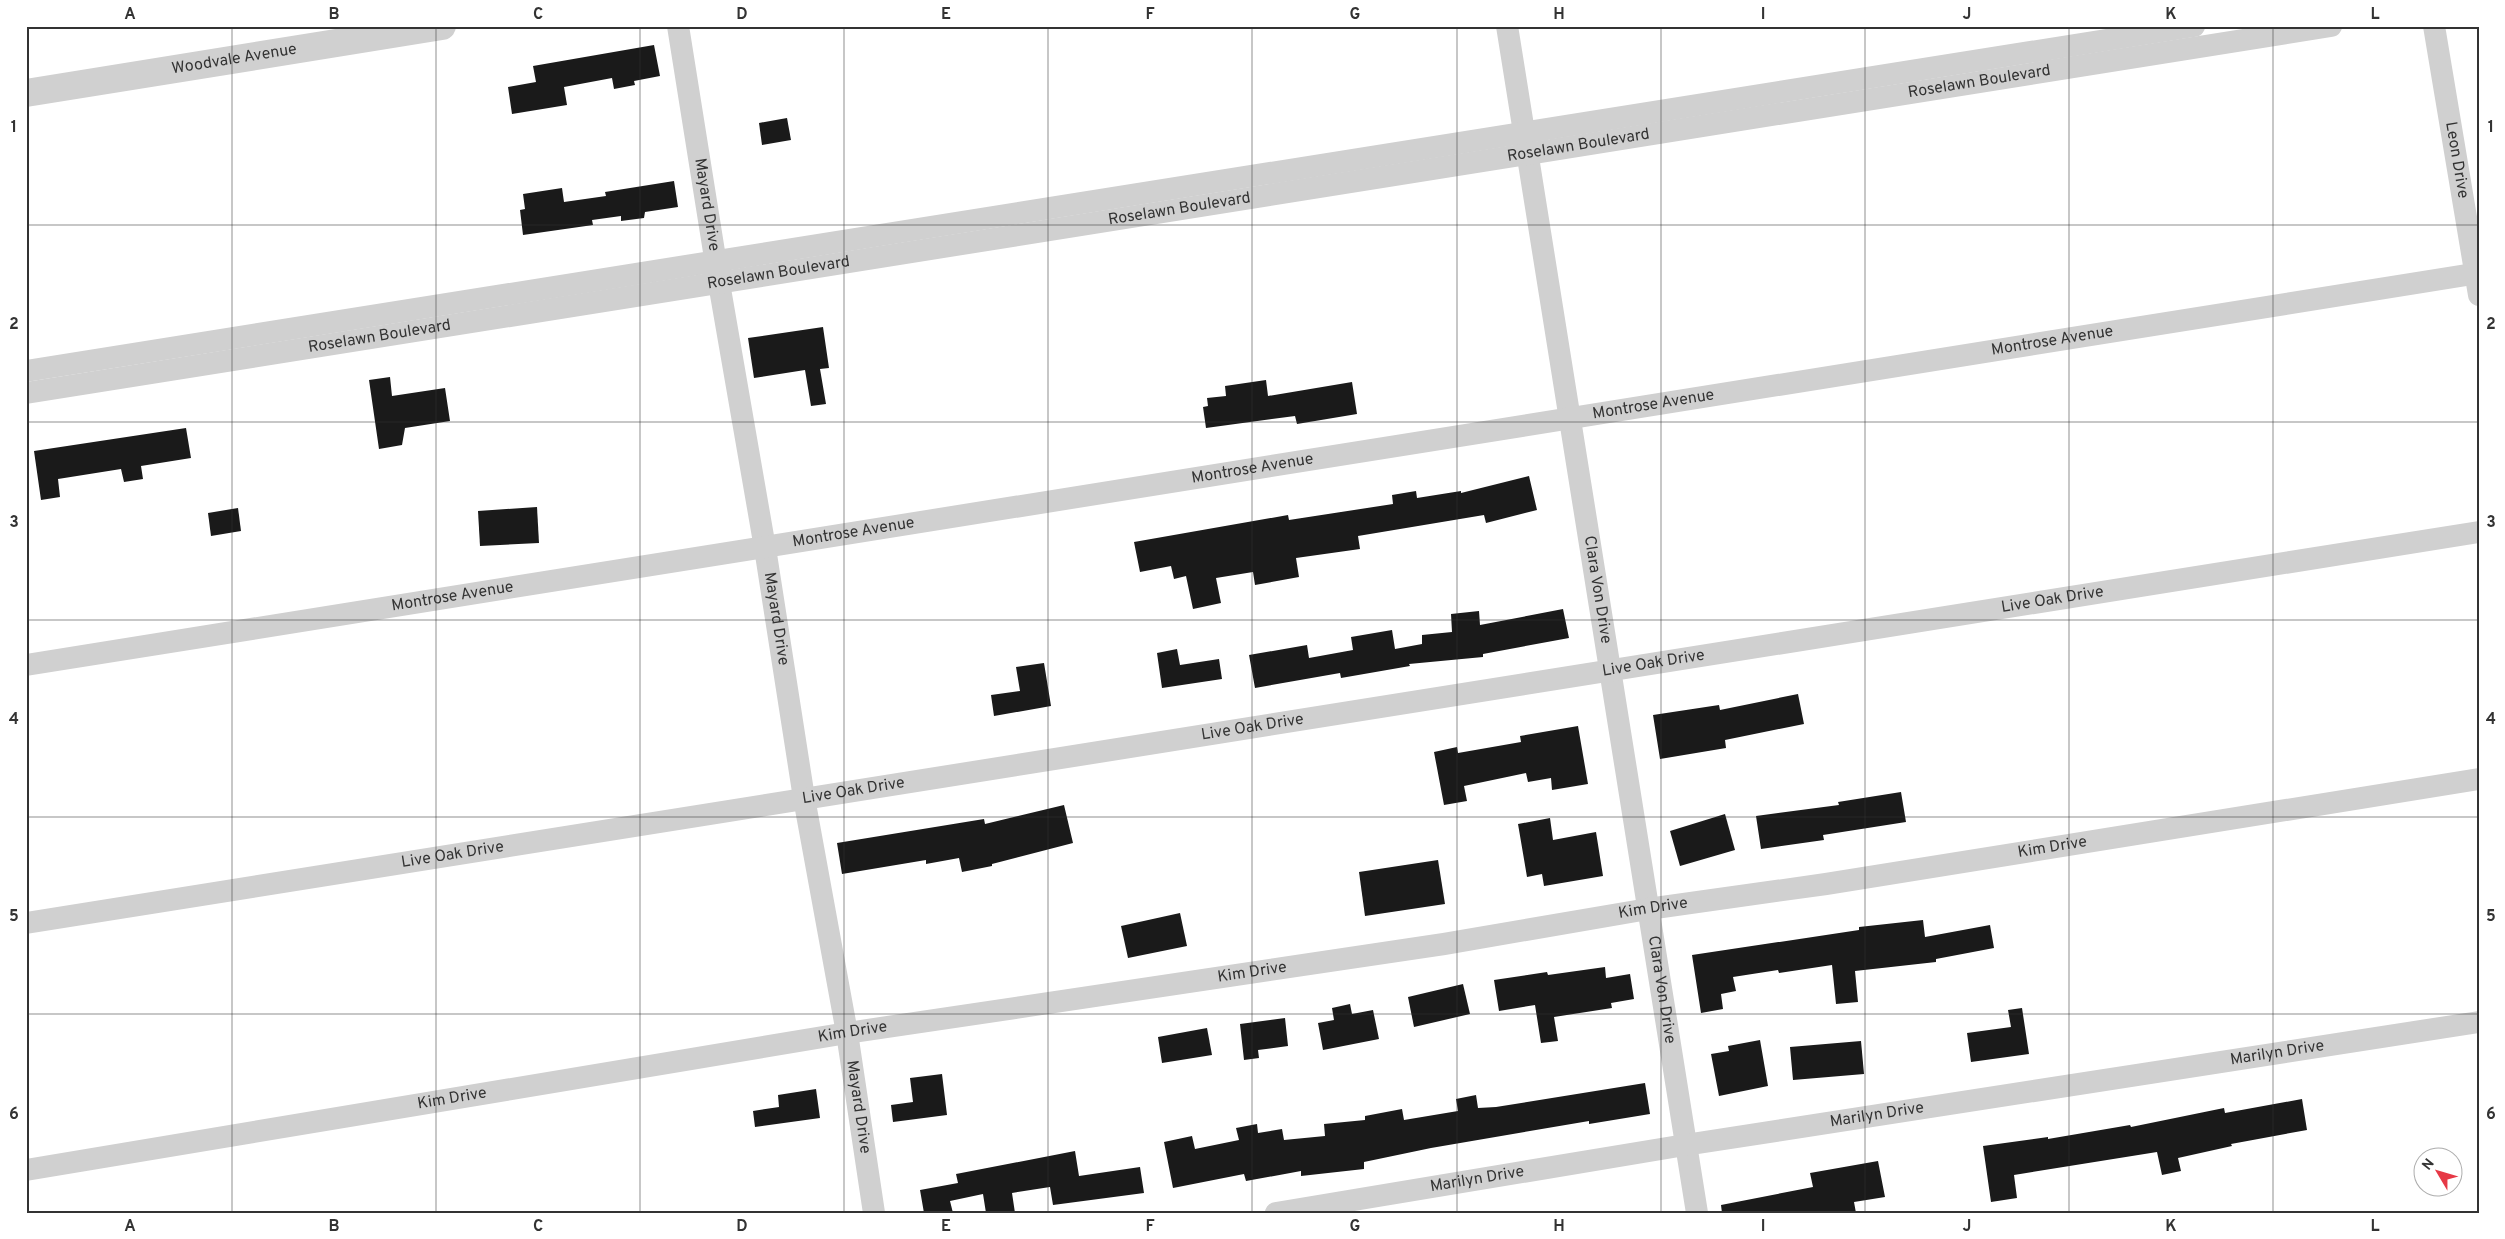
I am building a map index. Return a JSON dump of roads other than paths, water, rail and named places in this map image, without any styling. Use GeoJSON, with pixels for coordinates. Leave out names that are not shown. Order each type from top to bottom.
{"type":"FeatureCollection","features":[{"type":"Feature","properties":{"kind":"street","name":"Woodvale Avenue"},"geometry":{"type":"LineString","coordinates":[[26,93],[442,26]]}},
{"type":"Feature","properties":{"kind":"street","name":"Mayard Drive"},"geometry":{"type":"LineString","coordinates":[[678,26],[715,260],[765,548],[804,798],[848,1033],[874,1213]]}},
{"type":"Feature","properties":{"kind":"street","name":"Clara Von Drive"},"geometry":{"type":"LineString","coordinates":[[1507,26],[1568,420],[1697,1213]]}},
{"type":"Feature","properties":{"kind":"street","name":"Roselawn Boulevard"},"geometry":{"type":"LineString","coordinates":[[26,393],[55,378],[272,343],[484,320],[928,250],[1120,208],[1975,72],[2195,33],[2331,26]]}},
{"type":"Feature","properties":{"kind":"street","name":"Leon Drive"},"geometry":{"type":"LineString","coordinates":[[2434,26],[2478,281]]}},
{"type":"Feature","properties":{"kind":"street","name":"Roselawn Boulevard"},"geometry":{"type":"LineString","coordinates":[[272,343],[480,298],[715,260],[925,227],[1120,208]]}},
{"type":"Feature","properties":{"kind":"street"},"geometry":{"type":"LineString","coordinates":[[925,227],[928,250]]}},
{"type":"Feature","properties":{"kind":"street","name":"Montrose Avenue"},"geometry":{"type":"LineString","coordinates":[[26,665],[1568,420],[2478,281]]}},
{"type":"Feature","properties":{"kind":"street"},"geometry":{"type":"LineString","coordinates":[[480,298],[484,320]]}},
{"type":"Feature","properties":{"kind":"street","name":"Roselawn Boulevard"},"geometry":{"type":"LineString","coordinates":[[26,371],[55,378]]}},
{"type":"Feature","properties":{"kind":"street","name":"Live Oak Drive"},"geometry":{"type":"LineString","coordinates":[[26,923],[2479,532]]}},
{"type":"Feature","properties":{"kind":"street","name":"Kim Drive"},"geometry":{"type":"LineString","coordinates":[[26,1170],[848,1033],[1444,944],[1648,909],[1836,882],[2479,780]]}},
{"type":"Feature","properties":{"kind":"street","name":"Marilyn Drive"},"geometry":{"type":"LineString","coordinates":[[1276,1213],[1685,1146],[2479,1022]]}}]}
